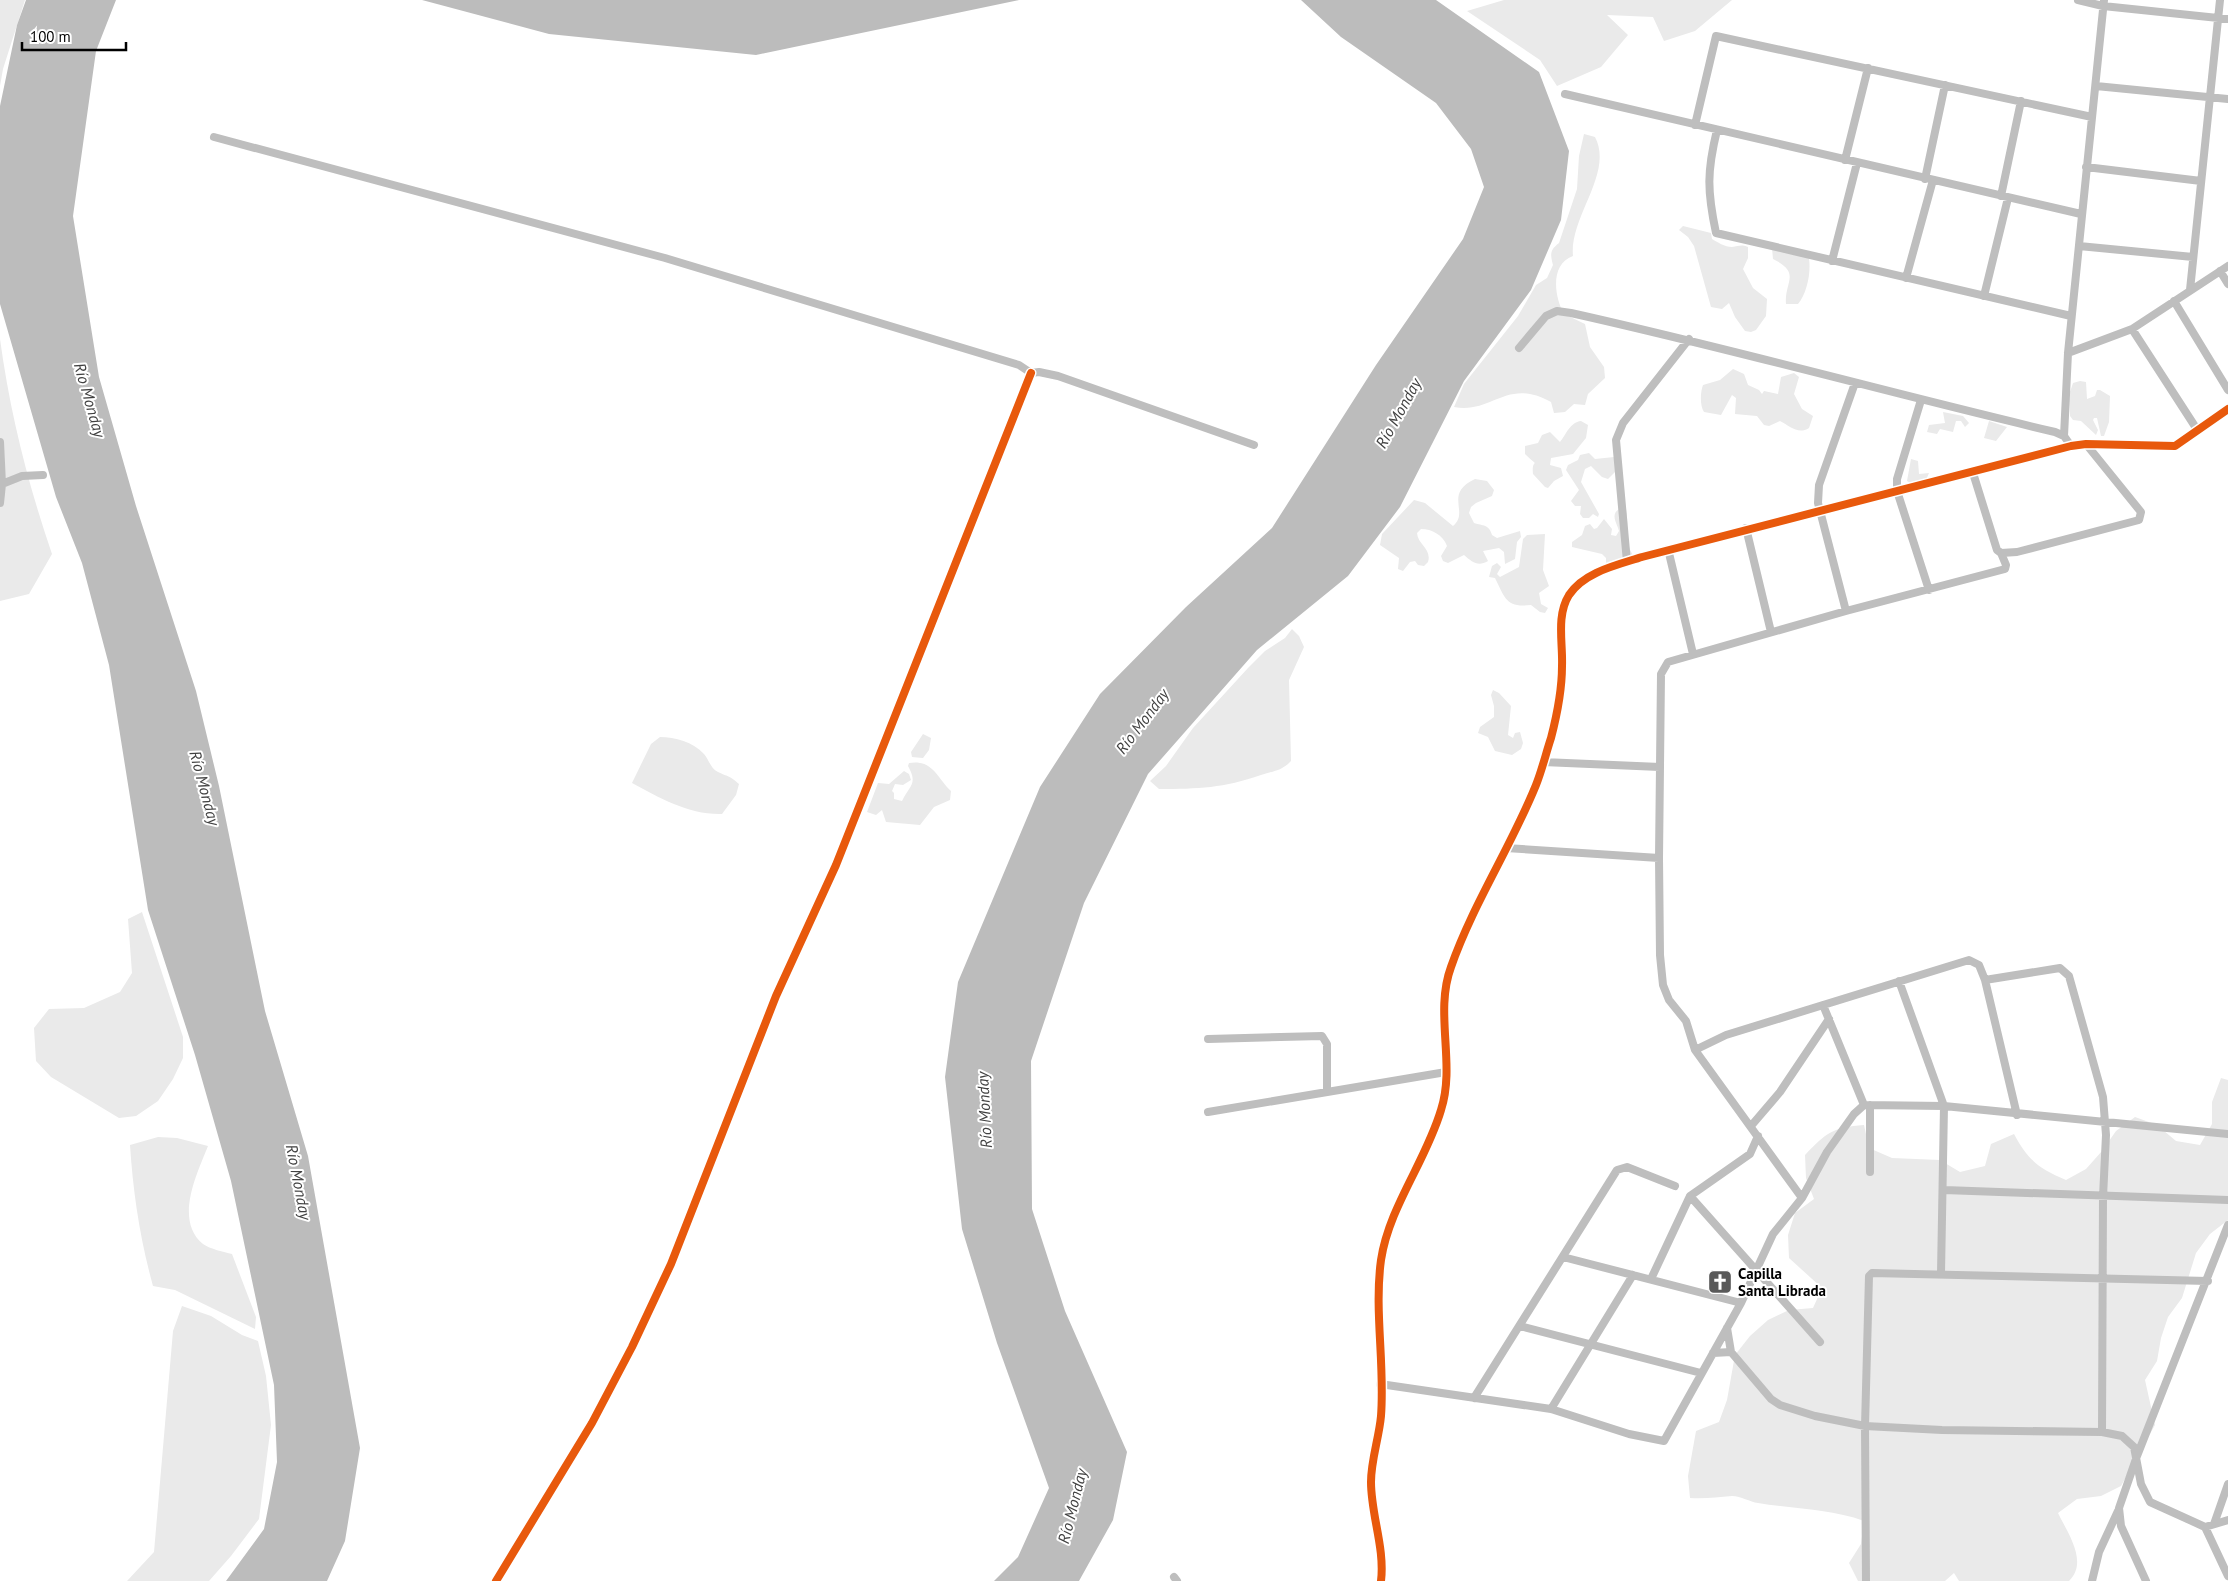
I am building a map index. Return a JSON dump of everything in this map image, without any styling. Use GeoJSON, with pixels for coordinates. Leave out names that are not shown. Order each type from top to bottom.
{"type":"FeatureCollection","features":[{"type":"Feature","properties":{"kind":"street"},"geometry":{"type":"LineString","coordinates":[[2078,0],[2228,19]]}},
{"type":"Feature","properties":{"kind":"street"},"geometry":{"type":"LineString","coordinates":[[2190,290],[2220,0]]}},
{"type":"Feature","properties":{"kind":"street"},"geometry":{"type":"LineString","coordinates":[[2064,436],[2068,353],[2104,3]]}},
{"type":"Feature","properties":{"kind":"street"},"geometry":{"type":"LineString","coordinates":[[1695,125],[1716,36],[2092,116]]}},
{"type":"Feature","properties":{"kind":"street"},"geometry":{"type":"LineString","coordinates":[[1845,160],[1868,68]]}},
{"type":"Feature","properties":{"kind":"street"},"geometry":{"type":"LineString","coordinates":[[1906,278],[1929,180],[1945,85]]}},
{"type":"Feature","properties":{"kind":"street"},"geometry":{"type":"LineString","coordinates":[[2096,86],[2228,99]]}},
{"type":"Feature","properties":{"kind":"street"},"geometry":{"type":"LineString","coordinates":[[1565,94],[2081,214]]}},
{"type":"Feature","properties":{"kind":"street"},"geometry":{"type":"LineString","coordinates":[[1984,296],[2005,197],[2021,101]]}},
{"type":"Feature","properties":{"kind":"street"},"geometry":{"type":"LineString","coordinates":[[1717,130],[1709,161],[1708,184],[1716,233],[2072,316]]}},
{"type":"Feature","properties":{"kind":"street"},"geometry":{"type":"LineString","coordinates":[[214,137],[665,258],[1020,366],[1031,374]]}},
{"type":"Feature","properties":{"kind":"street"},"geometry":{"type":"LineString","coordinates":[[1832,261],[1857,163]]}},
{"type":"Feature","properties":{"kind":"street"},"geometry":{"type":"LineString","coordinates":[[2086,167],[2201,181]]}},
{"type":"Feature","properties":{"kind":"street"},"geometry":{"type":"LineString","coordinates":[[2080,246],[2193,257]]}},
{"type":"Feature","properties":{"kind":"street"},"geometry":{"type":"LineString","coordinates":[[2068,353],[2132,329],[2228,266]]}},
{"type":"Feature","properties":{"kind":"street"},"geometry":{"type":"LineString","coordinates":[[2220,271],[2228,284]]}},
{"type":"Feature","properties":{"kind":"street"},"geometry":{"type":"LineString","coordinates":[[2174,301],[2228,390]]}},
{"type":"Feature","properties":{"kind":"street"},"geometry":{"type":"LineString","coordinates":[[1519,348],[1546,316],[1556,311],[1689,339],[2064,436],[2072,446]]}},
{"type":"Feature","properties":{"kind":"street"},"geometry":{"type":"LineString","coordinates":[[2132,329],[2198,431]]}},
{"type":"Feature","properties":{"kind":"street"},"geometry":{"type":"LineString","coordinates":[[1627,562],[1616,440],[1623,423],[1689,339]]}},
{"type":"Feature","properties":{"kind":"street"},"geometry":{"type":"LineString","coordinates":[[1031,374],[1039,372],[1058,376],[1254,445]]}},
{"type":"Feature","properties":{"kind":"street"},"geometry":{"type":"LineString","coordinates":[[496,1581],[592,1423],[632,1347],[671,1264],[776,996],[836,865],[1031,374]]}},
{"type":"Feature","properties":{"kind":"street"},"geometry":{"type":"LineString","coordinates":[[1846,611],[1819,511],[1819,485],[1855,383]]}},
{"type":"Feature","properties":{"kind":"street"},"geometry":{"type":"LineString","coordinates":[[1921,400],[1897,479],[1897,491],[1929,590]]}},
{"type":"Feature","properties":{"kind":"street"},"geometry":{"type":"LineString","coordinates":[[1381,1581],[1380,1548],[1373,1513],[1371,1479],[1381,1415],[1379,1294],[1384,1247],[1393,1219],[1438,1121],[1445,1096],[1444,996],[1450,968],[1537,785],[1560,694],[1562,668],[1561,620],[1570,594],[1581,582],[1595,574],[1668,549],[1746,528],[1973,473],[2072,446],[2086,444],[2175,446],[2227,413]]}},
{"type":"Feature","properties":{"kind":"street"},"geometry":{"type":"LineString","coordinates":[[0,442],[2,484],[0,503]]}},
{"type":"Feature","properties":{"kind":"street"},"geometry":{"type":"LineString","coordinates":[[2001,553],[2017,552],[2139,520],[2142,516],[2141,512],[2086,444]]}},
{"type":"Feature","properties":{"kind":"street"},"geometry":{"type":"LineString","coordinates":[[1802,1198],[1695,1050],[1686,1021],[1669,1000],[1662,985],[1659,858],[1661,674],[1668,662],[1693,654],[2005,569],[2006,566],[2001,553],[1997,550],[1973,473]]}},
{"type":"Feature","properties":{"kind":"street"},"geometry":{"type":"LineString","coordinates":[[2,484],[22,476],[43,475]]}},
{"type":"Feature","properties":{"kind":"street"},"geometry":{"type":"LineString","coordinates":[[1746,528],[1771,632]]}},
{"type":"Feature","properties":{"kind":"street"},"geometry":{"type":"LineString","coordinates":[[1668,549],[1693,654]]}},
{"type":"Feature","properties":{"kind":"street"},"geometry":{"type":"LineString","coordinates":[[1543,762],[1660,767]]}},
{"type":"Feature","properties":{"kind":"street"},"geometry":{"type":"LineString","coordinates":[[1506,848],[1659,858]]}},
{"type":"Feature","properties":{"kind":"street"},"geometry":{"type":"LineString","coordinates":[[1695,1050],[1726,1035],[1969,960],[1979,965],[1984,980],[2017,1115]]}},
{"type":"Feature","properties":{"kind":"street"},"geometry":{"type":"LineString","coordinates":[[1984,980],[2060,968],[2070,976],[2093,1055],[2103,1097],[2105,1121],[2102,1432]]}},
{"type":"Feature","properties":{"kind":"street"},"geometry":{"type":"LineString","coordinates":[[1899,981],[1944,1106],[1944,1190],[1941,1273]]}},
{"type":"Feature","properties":{"kind":"street"},"geometry":{"type":"LineString","coordinates":[[1823,1005],[1867,1105],[1870,1172]]}},
{"type":"Feature","properties":{"kind":"street"},"geometry":{"type":"LineString","coordinates":[[1751,1126],[1780,1092],[1829,1019]]}},
{"type":"Feature","properties":{"kind":"street"},"geometry":{"type":"LineString","coordinates":[[1208,1039],[1322,1036],[1327,1044],[1327,1092]]}},
{"type":"Feature","properties":{"kind":"street"},"geometry":{"type":"LineString","coordinates":[[1208,1112],[1446,1072]]}},
{"type":"Feature","properties":{"kind":"street"},"geometry":{"type":"LineString","coordinates":[[1380,1384],[1550,1409],[1629,1434],[1664,1441],[1728,1328],[1757,1271],[1773,1234],[1802,1198],[1827,1152],[1854,1114],[1867,1105],[1944,1106],[2017,1115],[2105,1121],[2228,1134]]}},
{"type":"Feature","properties":{"kind":"street"},"geometry":{"type":"LineString","coordinates":[[1651,1280],[1690,1196],[1750,1154],[1758,1136]]}},
{"type":"Feature","properties":{"kind":"street"},"geometry":{"type":"LineString","coordinates":[[1474,1398],[1617,1170],[1627,1166],[1676,1186]]}},
{"type":"Feature","properties":{"kind":"street"},"geometry":{"type":"LineString","coordinates":[[1944,1190],[2103,1198],[2228,1200]]}},
{"type":"Feature","properties":{"kind":"street"},"geometry":{"type":"LineString","coordinates":[[1690,1196],[1820,1342]]}},
{"type":"Feature","properties":{"kind":"street"},"geometry":{"type":"LineString","coordinates":[[2092,1581],[2099,1552],[2119,1508],[2137,1456],[2208,1281],[2228,1225]]}},
{"type":"Feature","properties":{"kind":"street"},"geometry":{"type":"LineString","coordinates":[[1563,1257],[1741,1303]]}},
{"type":"Feature","properties":{"kind":"street"},"geometry":{"type":"LineString","coordinates":[[1866,1581],[1865,1426],[1870,1276],[1872,1273],[1941,1273],[2208,1281]]}},
{"type":"Feature","properties":{"kind":"street"},"geometry":{"type":"LineString","coordinates":[[1550,1409],[1633,1275]]}},
{"type":"Feature","properties":{"kind":"street"},"geometry":{"type":"LineString","coordinates":[[1520,1326],[1701,1373]]}},
{"type":"Feature","properties":{"kind":"street"},"geometry":{"type":"LineString","coordinates":[[1728,1328],[1731,1352],[1771,1398],[1780,1405],[1840,1422],[1865,1426],[1942,1430],[2102,1432],[2122,1436],[2134,1447],[2141,1484],[2150,1502],[2205,1527],[2228,1576]]}},
{"type":"Feature","properties":{"kind":"street"},"geometry":{"type":"LineString","coordinates":[[1713,1353],[1731,1352]]}},
{"type":"Feature","properties":{"kind":"street"},"geometry":{"type":"LineString","coordinates":[[2214,1524],[2228,1484]]}},
{"type":"Feature","properties":{"kind":"street"},"geometry":{"type":"LineString","coordinates":[[2119,1508],[2121,1526],[2146,1581]]}},
{"type":"Feature","properties":{"kind":"street"},"geometry":{"type":"LineString","coordinates":[[2205,1527],[2228,1520]]}},
{"type":"Feature","properties":{"kind":"shaded area"},"geometry":{"type":"Polygon","coordinates":[[[0,0],[25,0],[3,69],[0,86],[0,0]]]}},
{"type":"Feature","properties":{"kind":"shaded area"},"geometry":{"type":"Polygon","coordinates":[[[1504,0],[1732,0],[1695,31],[1664,41],[1653,17],[1607,15],[1628,35],[1601,67],[1557,86],[1540,60],[1467,11],[1504,0]]]}},
{"type":"Feature","properties":{"kind":"shaded area"},"geometry":{"type":"Polygon","coordinates":[[[1584,134],[1595,137],[1599,151],[1599,165],[1577,226],[1573,256],[1560,266],[1557,273],[1556,290],[1564,314],[1585,324],[1590,347],[1604,367],[1605,378],[1588,394],[1585,405],[1574,404],[1565,412],[1554,413],[1551,402],[1536,395],[1522,393],[1511,394],[1479,406],[1468,408],[1454,407],[1464,384],[1518,316],[1536,285],[1547,278],[1553,265],[1552,252],[1559,243],[1577,189],[1579,156],[1584,134]]]}},
{"type":"Feature","properties":{"kind":"shaded area"},"geometry":{"type":"Polygon","coordinates":[[[1683,226],[1711,233],[1712,239],[1727,246],[1742,245],[1748,247],[1748,258],[1743,269],[1753,288],[1767,299],[1766,316],[1756,330],[1751,332],[1745,331],[1735,317],[1729,303],[1722,309],[1711,307],[1694,246],[1688,237],[1679,230],[1683,226]]]}},
{"type":"Feature","properties":{"kind":"shaded area"},"geometry":{"type":"Polygon","coordinates":[[[1772,248],[1808,254],[1810,266],[1808,280],[1798,304],[1786,304],[1789,274],[1782,264],[1773,259],[1772,248]]]}},
{"type":"Feature","properties":{"kind":"shaded area"},"geometry":{"type":"Polygon","coordinates":[[[0,339],[9,394],[21,448],[52,554],[29,594],[0,601],[0,339]]]}},
{"type":"Feature","properties":{"kind":"shaded area"},"geometry":{"type":"Polygon","coordinates":[[[1733,369],[1744,374],[1748,385],[1759,390],[1762,394],[1764,391],[1778,394],[1781,377],[1794,373],[1799,377],[1794,394],[1802,409],[1813,416],[1809,428],[1801,431],[1780,421],[1769,426],[1764,425],[1757,416],[1735,414],[1736,398],[1732,395],[1721,415],[1704,412],[1701,399],[1703,385],[1720,380],[1733,369]]]}},
{"type":"Feature","properties":{"kind":"shaded area"},"geometry":{"type":"Polygon","coordinates":[[[2086,382],[2087,399],[2095,396],[2097,390],[2110,396],[2109,422],[2104,436],[2101,436],[2097,418],[2093,420],[2098,430],[2096,435],[2081,421],[2073,420],[2070,416],[2069,395],[2073,383],[2086,382]]]}},
{"type":"Feature","properties":{"kind":"shaded area"},"geometry":{"type":"Polygon","coordinates":[[[1943,412],[1963,416],[1969,423],[1965,427],[1961,421],[1956,421],[1953,432],[1940,429],[1937,434],[1927,432],[1929,425],[1945,423],[1943,412]]]}},
{"type":"Feature","properties":{"kind":"shaded area"},"geometry":{"type":"Polygon","coordinates":[[[1581,421],[1588,425],[1586,438],[1573,454],[1551,458],[1550,465],[1561,468],[1563,476],[1554,481],[1548,488],[1545,487],[1533,474],[1534,463],[1525,454],[1525,446],[1538,443],[1542,435],[1550,432],[1560,442],[1571,426],[1581,421]]]}},
{"type":"Feature","properties":{"kind":"shaded area"},"geometry":{"type":"Polygon","coordinates":[[[1989,421],[2007,427],[1996,441],[1984,438],[1989,421]]]}},
{"type":"Feature","properties":{"kind":"shaded area"},"geometry":{"type":"Polygon","coordinates":[[[1589,453],[1595,459],[1614,457],[1616,471],[1608,479],[1602,477],[1591,466],[1585,469],[1581,482],[1599,514],[1598,517],[1593,514],[1589,518],[1583,518],[1580,514],[1581,506],[1575,506],[1571,501],[1579,490],[1566,470],[1568,465],[1578,460],[1580,455],[1589,453]]]}},
{"type":"Feature","properties":{"kind":"shaded area"},"geometry":{"type":"Polygon","coordinates":[[[1911,459],[1918,461],[1919,474],[1929,473],[1926,480],[1912,484],[1907,481],[1911,459]]]}},
{"type":"Feature","properties":{"kind":"shaded area"},"geometry":{"type":"Polygon","coordinates":[[[1475,479],[1487,481],[1494,490],[1492,496],[1471,507],[1469,513],[1474,523],[1487,527],[1492,535],[1497,538],[1520,531],[1521,537],[1517,542],[1515,559],[1505,564],[1504,552],[1499,548],[1483,551],[1488,561],[1481,564],[1475,563],[1464,555],[1448,563],[1443,561],[1441,556],[1447,546],[1443,539],[1433,531],[1421,529],[1417,533],[1427,550],[1428,562],[1424,566],[1418,565],[1415,561],[1410,562],[1403,571],[1398,569],[1399,558],[1380,545],[1382,534],[1414,500],[1425,503],[1453,526],[1458,521],[1458,497],[1460,491],[1475,479]]]}},
{"type":"Feature","properties":{"kind":"shaded area"},"geometry":{"type":"Polygon","coordinates":[[[1619,509],[1626,509],[1629,547],[1633,556],[1606,564],[1606,558],[1602,554],[1572,547],[1572,542],[1582,535],[1585,526],[1590,524],[1594,529],[1597,528],[1604,519],[1612,529],[1611,535],[1616,536],[1619,531],[1615,514],[1619,509]]]}},
{"type":"Feature","properties":{"kind":"shaded area"},"geometry":{"type":"Polygon","coordinates":[[[1545,534],[1543,570],[1549,586],[1539,593],[1541,604],[1548,608],[1545,613],[1540,612],[1531,605],[1523,606],[1511,603],[1504,596],[1495,578],[1489,577],[1492,566],[1497,563],[1501,567],[1497,574],[1500,577],[1519,567],[1523,539],[1527,535],[1545,534]]]}},
{"type":"Feature","properties":{"kind":"shaded area"},"geometry":{"type":"Polygon","coordinates":[[[1292,629],[1299,636],[1304,647],[1289,680],[1291,761],[1277,770],[1235,783],[1199,788],[1159,789],[1150,781],[1166,766],[1193,728],[1265,651],[1285,638],[1292,629]]]}},
{"type":"Feature","properties":{"kind":"shaded area"},"geometry":{"type":"Polygon","coordinates":[[[1493,690],[1499,693],[1511,706],[1508,735],[1513,738],[1515,733],[1520,732],[1523,743],[1521,749],[1512,755],[1495,751],[1488,737],[1478,733],[1480,727],[1494,717],[1491,695],[1493,690]]]}},
{"type":"Feature","properties":{"kind":"shaded area"},"geometry":{"type":"Polygon","coordinates":[[[923,734],[931,738],[929,750],[923,758],[912,757],[911,752],[923,734]]]}},
{"type":"Feature","properties":{"kind":"shaded area"},"geometry":{"type":"Polygon","coordinates":[[[660,737],[678,739],[695,746],[704,754],[716,771],[739,784],[736,795],[722,814],[710,814],[686,809],[632,783],[651,744],[660,737]]]}},
{"type":"Feature","properties":{"kind":"shaded area"},"geometry":{"type":"Polygon","coordinates":[[[909,763],[924,764],[934,771],[951,791],[950,800],[934,807],[920,825],[886,822],[882,810],[876,815],[867,812],[878,783],[889,784],[904,771],[909,774],[911,780],[903,785],[895,784],[892,791],[894,799],[902,801],[913,781],[908,766],[909,763]]]}},
{"type":"Feature","properties":{"kind":"shaded area"},"geometry":{"type":"Polygon","coordinates":[[[142,912],[183,1037],[183,1058],[173,1079],[158,1101],[136,1116],[119,1118],[51,1077],[36,1061],[34,1028],[49,1009],[84,1008],[120,992],[132,973],[128,919],[142,912]]]}},
{"type":"Feature","properties":{"kind":"shaded area"},"geometry":{"type":"Polygon","coordinates":[[[2221,1078],[2228,1080],[2228,1220],[2210,1234],[2196,1253],[2182,1298],[2168,1317],[2161,1338],[2157,1361],[2145,1380],[2155,1425],[2121,1486],[2101,1496],[2077,1499],[2058,1513],[2071,1538],[2077,1556],[2075,1573],[2069,1581],[1959,1581],[1954,1573],[1945,1581],[1858,1581],[1849,1563],[1861,1544],[1864,1521],[1825,1512],[1758,1503],[1735,1496],[1690,1498],[1688,1476],[1696,1431],[1719,1422],[1727,1400],[1735,1355],[1750,1336],[1768,1320],[1789,1310],[1813,1308],[1822,1288],[1789,1258],[1788,1235],[1795,1213],[1814,1199],[1806,1178],[1805,1155],[1825,1136],[1845,1127],[1864,1125],[1869,1148],[1892,1158],[1940,1160],[1960,1172],[1985,1166],[1991,1144],[2014,1134],[2029,1157],[2041,1167],[2066,1180],[2086,1169],[2116,1131],[2135,1117],[2157,1125],[2176,1141],[2200,1145],[2212,1124],[2212,1102],[2221,1078]]]}},
{"type":"Feature","properties":{"kind":"shaded area"},"geometry":{"type":"Polygon","coordinates":[[[158,1137],[177,1138],[208,1146],[190,1196],[190,1222],[194,1234],[203,1244],[232,1254],[256,1317],[255,1329],[175,1290],[153,1286],[138,1216],[130,1145],[158,1137]]]}},
{"type":"Feature","properties":{"kind":"shaded area"},"geometry":{"type":"Polygon","coordinates":[[[182,1306],[211,1316],[242,1335],[258,1341],[266,1376],[271,1425],[259,1519],[209,1581],[127,1581],[154,1552],[173,1331],[182,1306]]]}},
{"type":"Feature","properties":{"kind":"water","name":"Río Monday"},"geometry":{"type":"Polygon","coordinates":[[[26,0],[116,0],[96,51],[73,216],[99,377],[136,506],[196,691],[219,786],[265,1011],[308,1156],[360,1448],[345,1541],[327,1581],[226,1581],[264,1529],[277,1462],[274,1385],[231,1181],[195,1055],[148,910],[109,665],[82,563],[56,497],[0,304],[0,106],[17,25],[26,0]]]}},
{"type":"Feature","properties":{"kind":"water"},"geometry":{"type":"Polygon","coordinates":[[[422,0],[1019,0],[756,55],[549,34],[422,0]]]}},
{"type":"Feature","properties":{"kind":"water","name":"Río Monday"},"geometry":{"type":"Polygon","coordinates":[[[1301,0],[1436,0],[1539,72],[1569,151],[1561,220],[1531,290],[1464,381],[1400,507],[1348,576],[1257,650],[1148,774],[1084,903],[1031,1061],[1032,1209],[1065,1311],[1127,1452],[1113,1520],[1079,1581],[994,1581],[1018,1557],[1049,1488],[997,1343],[962,1229],[945,1077],[958,982],[1040,787],[1100,694],[1186,607],[1272,528],[1376,365],[1463,239],[1484,187],[1471,149],[1436,103],[1341,37],[1301,0]]]}},
{"type":"Feature","properties":{"kind":"cycle path"},"geometry":{"type":"LineString","coordinates":[[496,1581],[592,1423],[632,1347],[671,1264],[776,996],[836,865],[1031,373]]}},
{"type":"Feature","properties":{"kind":"cycle path"},"geometry":{"type":"LineString","coordinates":[[1381,1581],[1380,1544],[1373,1507],[1371,1482],[1372,1466],[1379,1432],[1382,1396],[1379,1318],[1381,1260],[1385,1240],[1392,1221],[1426,1148],[1441,1110],[1445,1093],[1446,1075],[1444,1002],[1446,984],[1451,967],[1470,921],[1526,808],[1538,779],[1551,738],[1561,684],[1561,621],[1569,595],[1583,580],[1592,575],[1612,566],[1642,557],[2071,446],[2086,444],[2175,446],[2228,409]]}},
{"type":"Feature","properties":{"kind":"place","name":"Capilla Santa Librada"},"geometry":{"type":"Point","coordinates":[1720,1282]}}]}
